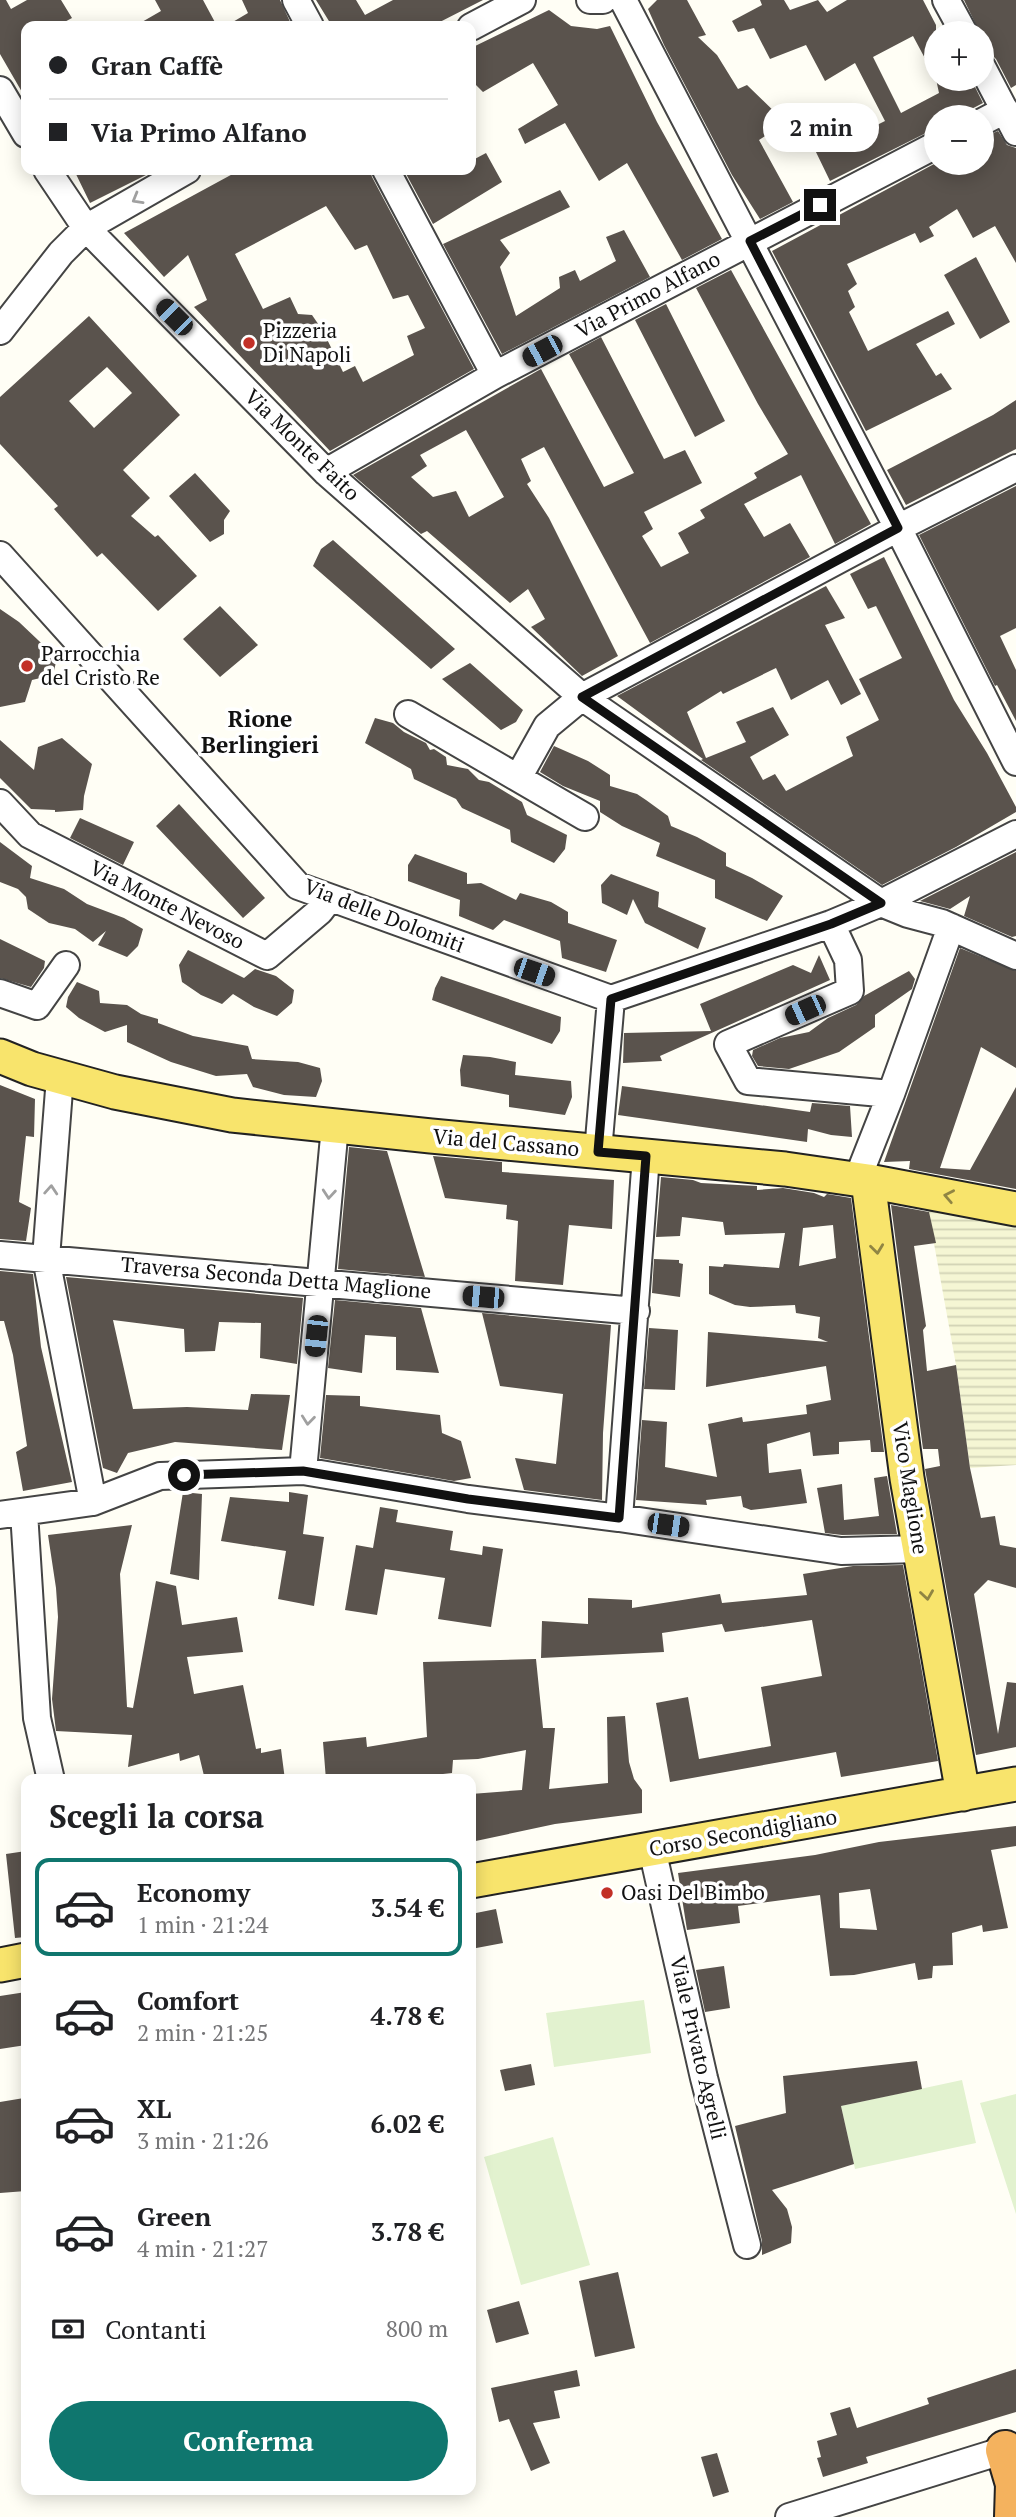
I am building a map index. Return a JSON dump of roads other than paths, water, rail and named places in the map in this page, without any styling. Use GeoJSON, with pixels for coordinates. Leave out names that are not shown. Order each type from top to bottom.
{"type":"FeatureCollection","features":[{"type":"Feature","properties":{"kind":"highway"},"geometry":{"type":"LineString","coordinates":[[1012,2446],[1014,2517]]}},
{"type":"Feature","properties":{"kind":"main road","name":"Via del Cassano"},"geometry":{"type":"LineString","coordinates":[[0,1056],[60,1077],[179,1106],[232,1115],[785,1168],[1016,1209]]}},
{"type":"Feature","properties":{"kind":"main road","name":"Vico Maglione"},"geometry":{"type":"LineString","coordinates":[[863,1180],[905,1464],[963,1794]]}},
{"type":"Feature","properties":{"kind":"main road","name":"Corso Secondigliano"},"geometry":{"type":"LineString","coordinates":[[476,1880],[1016,1784]]}},
{"type":"Feature","properties":{"kind":"main road"},"geometry":{"type":"LineString","coordinates":[[0,1965],[21,1961]]}},
{"type":"Feature","properties":{"kind":"street"},"geometry":{"type":"LineString","coordinates":[[296,0],[307,21]]}},
{"type":"Feature","properties":{"kind":"street"},"geometry":{"type":"LineString","coordinates":[[476,24],[522,0]]}},
{"type":"Feature","properties":{"kind":"street"},"geometry":{"type":"LineString","coordinates":[[590,0],[603,0]]}},
{"type":"Feature","properties":{"kind":"street"},"geometry":{"type":"LineString","coordinates":[[623,0],[750,241],[1016,762]]}},
{"type":"Feature","properties":{"kind":"street"},"geometry":{"type":"LineString","coordinates":[[946,0],[957,21]]}},
{"type":"Feature","properties":{"kind":"street"},"geometry":{"type":"LineString","coordinates":[[0,90],[21,126]]}},
{"type":"Feature","properties":{"kind":"street"},"geometry":{"type":"LineString","coordinates":[[990,91],[1001,121]]}},
{"type":"Feature","properties":{"kind":"street","name":"Via Primo Alfano"},"geometry":{"type":"LineString","coordinates":[[326,472],[495,375],[924,151]]}},
{"type":"Feature","properties":{"kind":"street","name":"Via Monte Faito"},"geometry":{"type":"LineString","coordinates":[[50,175],[86,228],[326,472],[582,697],[881,903],[951,927],[1016,956]]}},
{"type":"Feature","properties":{"kind":"street"},"geometry":{"type":"LineString","coordinates":[[0,331],[8,301],[86,228],[178,175]]}},
{"type":"Feature","properties":{"kind":"street"},"geometry":{"type":"LineString","coordinates":[[389,175],[495,375]]}},
{"type":"Feature","properties":{"kind":"street"},"geometry":{"type":"LineString","coordinates":[[518,778],[547,726],[582,697],[1016,468]]}},
{"type":"Feature","properties":{"kind":"street","name":"Via delle Dolomiti"},"geometry":{"type":"LineString","coordinates":[[0,555],[130,703],[298,886],[611,999]]}},
{"type":"Feature","properties":{"kind":"street"},"geometry":{"type":"LineString","coordinates":[[408,714],[584,817]]}},
{"type":"Feature","properties":{"kind":"street","name":"Via Monte Nevoso"},"geometry":{"type":"LineString","coordinates":[[0,803],[30,835],[267,956],[320,911],[329,899]]}},
{"type":"Feature","properties":{"kind":"street"},"geometry":{"type":"LineString","coordinates":[[598,1152],[611,999],[831,924],[881,903],[1016,834]]}},
{"type":"Feature","properties":{"kind":"street"},"geometry":{"type":"LineString","coordinates":[[831,924],[848,960],[850,991],[727,1044],[748,1081],[891,1094]]}},
{"type":"Feature","properties":{"kind":"street"},"geometry":{"type":"LineString","coordinates":[[863,1180],[951,927]]}},
{"type":"Feature","properties":{"kind":"street"},"geometry":{"type":"LineString","coordinates":[[0,993],[37,1006],[66,965]]}},
{"type":"Feature","properties":{"kind":"street"},"geometry":{"type":"LineString","coordinates":[[60,1077],[46,1258],[93,1502]]}},
{"type":"Feature","properties":{"kind":"street"},"geometry":{"type":"LineString","coordinates":[[303,1471],[335,1126]]}},
{"type":"Feature","properties":{"kind":"street"},"geometry":{"type":"LineString","coordinates":[[619,1518],[646,1156]]}},
{"type":"Feature","properties":{"kind":"street","name":"Traversa Seconda Detta Maglione"},"geometry":{"type":"LineString","coordinates":[[0,1255],[636,1311]]}},
{"type":"Feature","properties":{"kind":"street"},"geometry":{"type":"LineString","coordinates":[[50,1774],[37,1718],[12,1514],[93,1502],[160,1476],[303,1471],[468,1499],[841,1551],[921,1549]]}},
{"type":"Feature","properties":{"kind":"street","name":"Viale Privato Agrelli"},"geometry":{"type":"LineString","coordinates":[[652,1849],[704,2078],[747,2245]]}},
{"type":"Feature","properties":{"kind":"street"},"geometry":{"type":"LineString","coordinates":[[789,2517],[1012,2446]]}},
{"type":"Feature","properties":{"kind":"place","name":"Pizzeria Di Napoli"},"geometry":{"type":"Point","coordinates":[249,343]}},
{"type":"Feature","properties":{"kind":"place","name":"Parrocchia del Cristo Re"},"geometry":{"type":"Point","coordinates":[27,666]}},
{"type":"Feature","properties":{"kind":"place","name":"Oasi Del Bimbo"},"geometry":{"type":"Point","coordinates":[607,1893]}},
{"type":"Feature","properties":{"kind":"district","name":"Rione Berlingieri"},"geometry":{"type":"Point","coordinates":[260,732]}}]}
